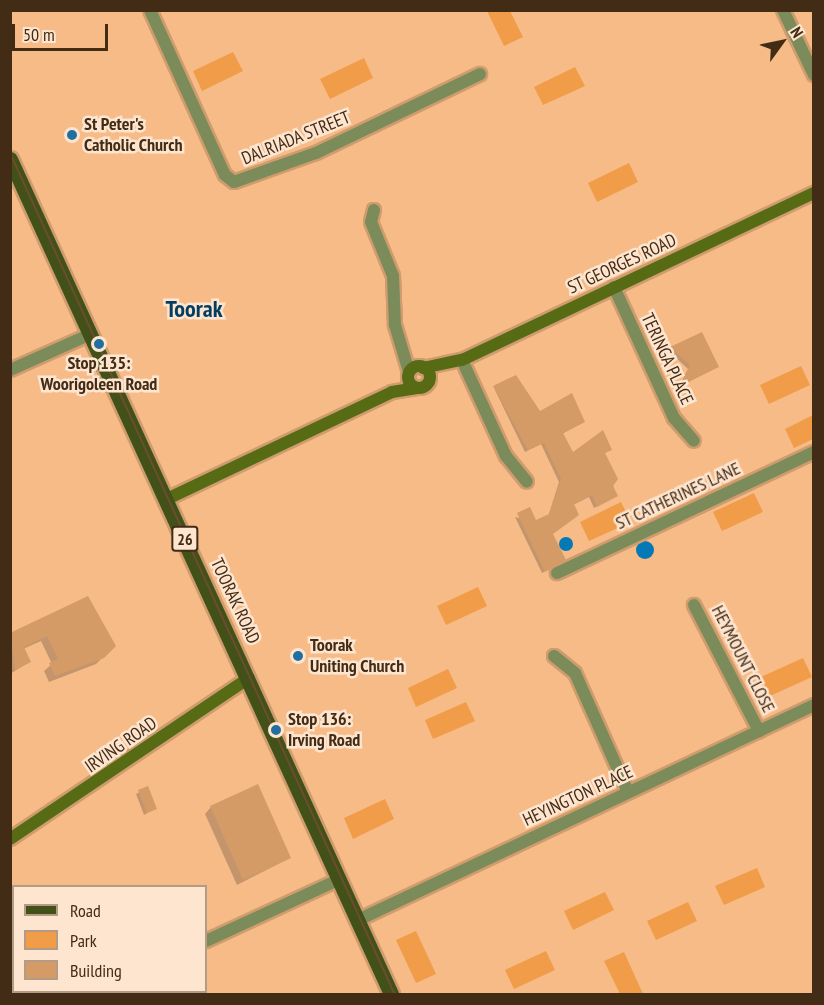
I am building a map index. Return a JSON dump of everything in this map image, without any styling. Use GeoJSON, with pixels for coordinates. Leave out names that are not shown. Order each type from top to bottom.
{"type":"FeatureCollection","features":[{"type":"Feature","properties":{"kind":"main road","name":"TOORAK ROAD"},"geometry":{"type":"LineString","coordinates":[[10,159],[249,678],[391,994]]}},
{"type":"Feature","properties":{"kind":"street","name":"DALRIADA STREET"},"geometry":{"type":"LineString","coordinates":[[150,10],[225,175],[234,182],[316,153],[480,74]]}},
{"type":"Feature","properties":{"kind":"street"},"geometry":{"type":"LineString","coordinates":[[783,10],[813,75]]}},
{"type":"Feature","properties":{"kind":"street","name":"ST GEORGES ROAD"},"geometry":{"type":"LineString","coordinates":[[415,370],[462,360],[813,193]]}},
{"type":"Feature","properties":{"kind":"street"},"geometry":{"type":"LineString","coordinates":[[167,499],[392,392],[416,388],[415,370],[395,325],[393,276],[371,222],[374,210]]}},
{"type":"Feature","properties":{"kind":"street","name":"TERINGA PLACE"},"geometry":{"type":"LineString","coordinates":[[614,287],[674,418],[694,441]]}},
{"type":"Feature","properties":{"kind":"street"},"geometry":{"type":"LineString","coordinates":[[10,370],[91,334]]}},
{"type":"Feature","properties":{"kind":"street"},"geometry":{"type":"LineString","coordinates":[[462,360],[506,456],[527,482]]}},
{"type":"Feature","properties":{"kind":"street","name":"ST GEORGES ROAD"},"geometry":{"type":"LineString","coordinates":[[416,388],[429,381],[446,365]]}},
{"type":"Feature","properties":{"kind":"street"},"geometry":{"type":"LineString","coordinates":[[415,370],[429,381]]}},
{"type":"Feature","properties":{"kind":"street"},"geometry":{"type":"LineString","coordinates":[[392,392],[415,370]]}},
{"type":"Feature","properties":{"kind":"street","name":"ST CATHERINES LANE"},"geometry":{"type":"LineString","coordinates":[[557,573],[813,452]]}},
{"type":"Feature","properties":{"kind":"street","name":"HEYMOUNT CLOSE"},"geometry":{"type":"LineString","coordinates":[[694,605],[759,731]]}},
{"type":"Feature","properties":{"kind":"street"},"geometry":{"type":"LineString","coordinates":[[554,656],[575,673],[628,792]]}},
{"type":"Feature","properties":{"kind":"street","name":"IRVING ROAD"},"geometry":{"type":"LineString","coordinates":[[10,839],[249,678]]}},
{"type":"Feature","properties":{"kind":"street","name":"HEYINGTON PLACE"},"geometry":{"type":"LineString","coordinates":[[358,920],[813,705]]}},
{"type":"Feature","properties":{"kind":"street"},"geometry":{"type":"LineString","coordinates":[[207,940],[340,879]]}},
{"type":"Feature","properties":{"kind":"green space"},"geometry":{"type":"Polygon","coordinates":[[[487,11],[510,11],[523,37],[504,46],[487,11]]]}},
{"type":"Feature","properties":{"kind":"green space"},"geometry":{"type":"Polygon","coordinates":[[[233,52],[243,71],[202,91],[193,71],[233,52]]]}},
{"type":"Feature","properties":{"kind":"green space"},"geometry":{"type":"Polygon","coordinates":[[[364,58],[373,78],[330,99],[320,79],[364,58]]]}},
{"type":"Feature","properties":{"kind":"green space"},"geometry":{"type":"Polygon","coordinates":[[[575,67],[585,86],[543,105],[534,87],[575,67]]]}},
{"type":"Feature","properties":{"kind":"green space"},"geometry":{"type":"Polygon","coordinates":[[[629,163],[638,182],[597,202],[588,183],[629,163]]]}},
{"type":"Feature","properties":{"kind":"green space"},"geometry":{"type":"Polygon","coordinates":[[[801,366],[810,385],[769,404],[760,385],[801,366]]]}},
{"type":"Feature","properties":{"kind":"green space"},"geometry":{"type":"Polygon","coordinates":[[[813,415],[813,439],[794,448],[785,429],[813,415]]]}},
{"type":"Feature","properties":{"kind":"green space"},"geometry":{"type":"Polygon","coordinates":[[[754,493],[763,512],[722,531],[713,512],[754,493]]]}},
{"type":"Feature","properties":{"kind":"green space"},"geometry":{"type":"Polygon","coordinates":[[[621,502],[631,522],[589,541],[580,522],[621,502]]]}},
{"type":"Feature","properties":{"kind":"green space"},"geometry":{"type":"Polygon","coordinates":[[[478,587],[487,606],[446,625],[437,606],[478,587]]]}},
{"type":"Feature","properties":{"kind":"green space"},"geometry":{"type":"Polygon","coordinates":[[[803,658],[812,677],[770,696],[761,677],[803,658]]]}},
{"type":"Feature","properties":{"kind":"green space"},"geometry":{"type":"Polygon","coordinates":[[[448,669],[457,688],[416,707],[408,688],[448,669]]]}},
{"type":"Feature","properties":{"kind":"green space"},"geometry":{"type":"Polygon","coordinates":[[[466,702],[475,721],[433,739],[425,720],[466,702]]]}},
{"type":"Feature","properties":{"kind":"green space"},"geometry":{"type":"Polygon","coordinates":[[[385,799],[394,819],[353,839],[344,818],[385,799]]]}},
{"type":"Feature","properties":{"kind":"green space"},"geometry":{"type":"Polygon","coordinates":[[[757,868],[765,887],[724,905],[715,886],[757,868]]]}},
{"type":"Feature","properties":{"kind":"green space"},"geometry":{"type":"Polygon","coordinates":[[[605,892],[614,910],[573,930],[564,911],[605,892]]]}},
{"type":"Feature","properties":{"kind":"green space"},"geometry":{"type":"Polygon","coordinates":[[[688,902],[697,921],[656,940],[647,921],[688,902]]]}},
{"type":"Feature","properties":{"kind":"green space"},"geometry":{"type":"Polygon","coordinates":[[[416,931],[436,974],[416,983],[396,940],[416,931]]]}},
{"type":"Feature","properties":{"kind":"green space"},"geometry":{"type":"Polygon","coordinates":[[[546,951],[555,970],[514,989],[505,970],[546,951]]]}},
{"type":"Feature","properties":{"kind":"green space"},"geometry":{"type":"Polygon","coordinates":[[[624,952],[643,994],[620,994],[604,961],[624,952]]]}},
{"type":"Feature","properties":{"kind":"water"},"geometry":{"type":"Polygon","coordinates":[[[563,537],[569,537],[573,544],[569,551],[563,551],[559,547],[559,541],[563,537]]]}},
{"type":"Feature","properties":{"kind":"water"},"geometry":{"type":"Polygon","coordinates":[[[641,541],[649,541],[654,546],[652,557],[641,559],[636,554],[636,546],[641,541]]]}},
{"type":"Feature","properties":{"kind":"building"},"geometry":{"type":"Polygon","coordinates":[[[702,332],[719,367],[680,386],[690,365],[670,347],[702,332]]]}},
{"type":"Feature","properties":{"kind":"building"},"geometry":{"type":"Polygon","coordinates":[[[516,375],[540,411],[572,393],[585,422],[563,433],[573,452],[603,430],[612,450],[605,453],[618,479],[613,486],[618,496],[597,507],[592,495],[574,504],[579,515],[553,534],[566,560],[545,572],[517,513],[530,507],[536,520],[549,514],[561,479],[544,443],[528,450],[493,386],[516,375]]]}},
{"type":"Feature","properties":{"kind":"building"},"geometry":{"type":"Polygon","coordinates":[[[88,596],[116,646],[104,658],[55,676],[49,663],[58,659],[47,636],[24,647],[31,662],[15,670],[10,633],[88,596]]]}},
{"type":"Feature","properties":{"kind":"building"},"geometry":{"type":"Polygon","coordinates":[[[258,784],[291,858],[243,880],[210,806],[258,784]]]}},
{"type":"Feature","properties":{"kind":"building"},"geometry":{"type":"Polygon","coordinates":[[[148,786],[157,809],[147,813],[138,790],[148,786]]]}},
{"type":"Feature","properties":{"kind":"tram line"},"geometry":{"type":"LineString","coordinates":[[10,152],[395,994]]}},
{"type":"Feature","properties":{"kind":"place","name":"St Peter's Catholic Church"},"geometry":{"type":"Point","coordinates":[72,135]}},
{"type":"Feature","properties":{"kind":"place","name":"Stop 135: Woorigoleen Road"},"geometry":{"type":"Point","coordinates":[99,344]}},
{"type":"Feature","properties":{"kind":"place","name":"Toorak Uniting Church"},"geometry":{"type":"Point","coordinates":[298,656]}},
{"type":"Feature","properties":{"kind":"place","name":"Stop 136: Irving Road"},"geometry":{"type":"Point","coordinates":[276,730]}},
{"type":"Feature","properties":{"kind":"district","name":"Toorak"},"geometry":{"type":"Point","coordinates":[194,309]}}]}
